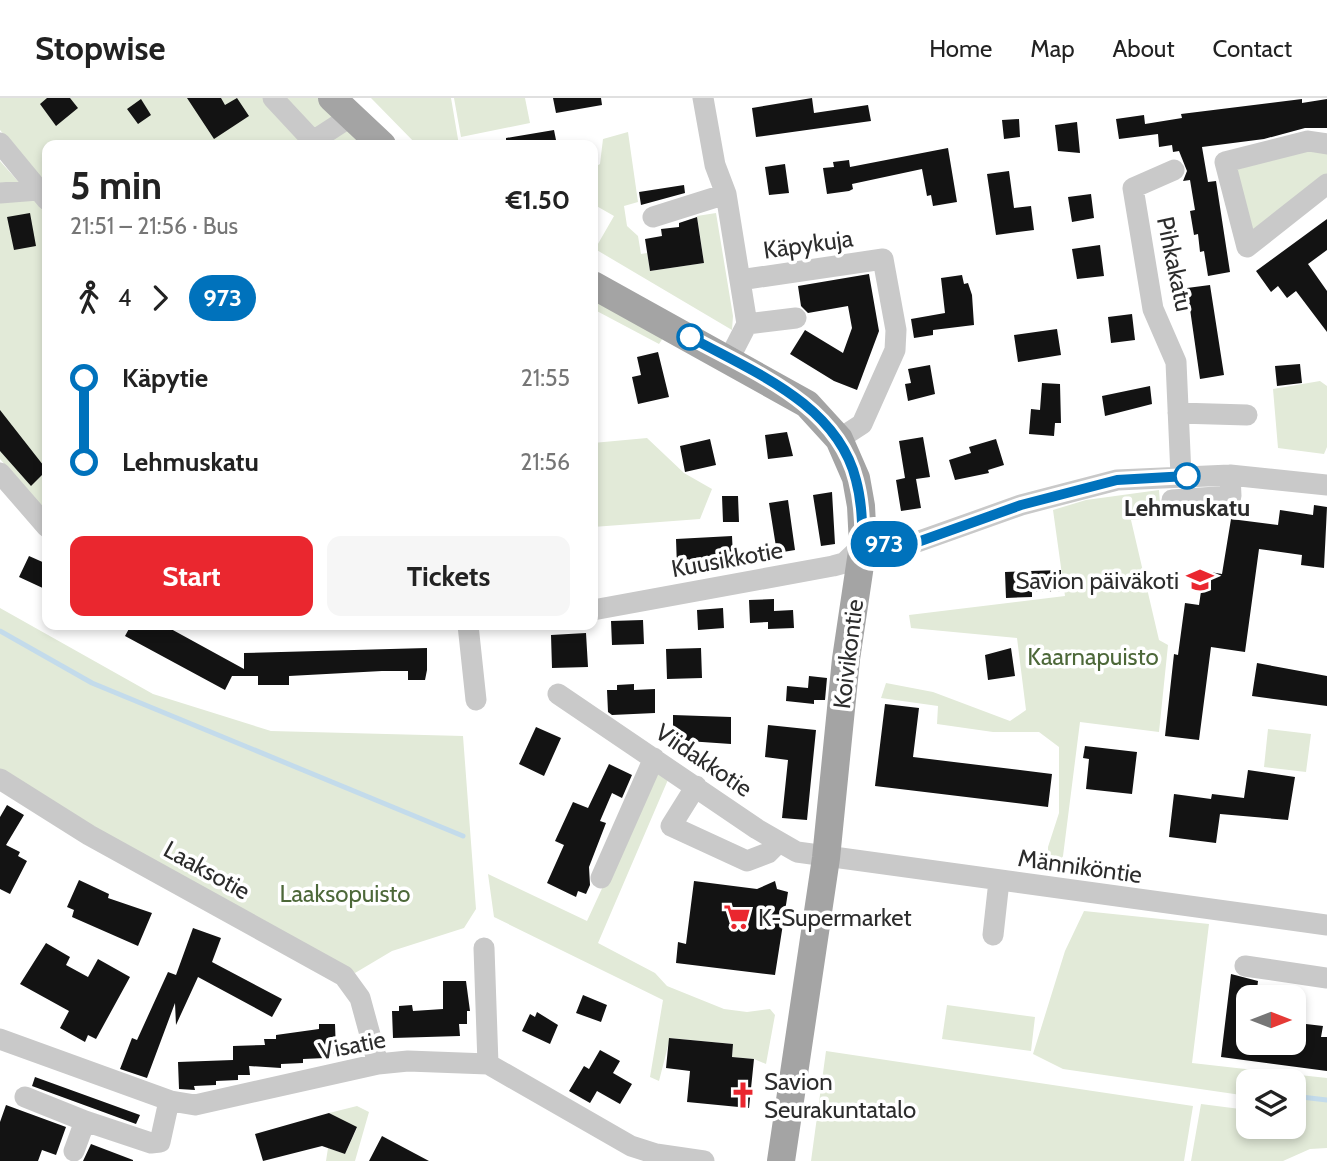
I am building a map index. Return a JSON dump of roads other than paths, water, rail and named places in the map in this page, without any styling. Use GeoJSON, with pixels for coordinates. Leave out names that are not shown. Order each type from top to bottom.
{"type":"FeatureCollection","features":[{"type":"Feature","properties":{"kind":"main road"},"geometry":{"type":"LineString","coordinates":[[341,108],[376,140]]}},
{"type":"Feature","properties":{"kind":"main road","name":"Koivikontie"},"geometry":{"type":"LineString","coordinates":[[598,288],[807,404],[839,439],[856,478],[863,545],[846,659],[826,858],[781,1161]]}},
{"type":"Feature","properties":{"kind":"street"},"geometry":{"type":"LineString","coordinates":[[273,98],[311,140]]}},
{"type":"Feature","properties":{"kind":"street"},"geometry":{"type":"LineString","coordinates":[[703,98],[715,165],[726,194],[747,324],[729,359]]}},
{"type":"Feature","properties":{"kind":"street"},"geometry":{"type":"LineString","coordinates":[[315,140],[341,108]]}},
{"type":"Feature","properties":{"kind":"street"},"geometry":{"type":"LineString","coordinates":[[1327,144],[1308,141],[1225,162],[1247,247],[1327,184]]}},
{"type":"Feature","properties":{"kind":"street"},"geometry":{"type":"LineString","coordinates":[[0,143],[42,194]]}},
{"type":"Feature","properties":{"kind":"street","name":"Pihkakatu"},"geometry":{"type":"LineString","coordinates":[[1174,170],[1133,188],[1153,309],[1176,362],[1181,476]]}},
{"type":"Feature","properties":{"kind":"street"},"geometry":{"type":"LineString","coordinates":[[0,193],[42,195]]}},
{"type":"Feature","properties":{"kind":"street"},"geometry":{"type":"LineString","coordinates":[[653,217],[726,194]]}},
{"type":"Feature","properties":{"kind":"street","name":"Käpykuja"},"geometry":{"type":"LineString","coordinates":[[740,280],[883,259],[896,330],[895,350],[862,424],[839,439]]}},
{"type":"Feature","properties":{"kind":"street"},"geometry":{"type":"LineString","coordinates":[[747,324],[796,318]]}},
{"type":"Feature","properties":{"kind":"street"},"geometry":{"type":"LineString","coordinates":[[1178,413],[1247,415]]}},
{"type":"Feature","properties":{"kind":"street"},"geometry":{"type":"LineString","coordinates":[[0,474],[42,521]]}},
{"type":"Feature","properties":{"kind":"street"},"geometry":{"type":"LineString","coordinates":[[1172,500],[1231,496],[1230,475]]}},
{"type":"Feature","properties":{"kind":"street"},"geometry":{"type":"LineString","coordinates":[[863,545],[915,543],[1021,505],[1117,480],[1230,475],[1327,485]]}},
{"type":"Feature","properties":{"kind":"street","name":"Kuusikkotie"},"geometry":{"type":"LineString","coordinates":[[598,609],[833,566],[844,563],[863,545]]}},
{"type":"Feature","properties":{"kind":"street"},"geometry":{"type":"LineString","coordinates":[[468,630],[475,700]]}},
{"type":"Feature","properties":{"kind":"street","name":"Viidakkotie"},"geometry":{"type":"LineString","coordinates":[[558,694],[779,842],[797,852],[826,858]]}},
{"type":"Feature","properties":{"kind":"street"},"geometry":{"type":"LineString","coordinates":[[601,878],[654,758]]}},
{"type":"Feature","properties":{"kind":"street","name":"Laaksotie"},"geometry":{"type":"LineString","coordinates":[[0,779],[65,822],[344,976],[360,998],[378,1064]]}},
{"type":"Feature","properties":{"kind":"street"},"geometry":{"type":"LineString","coordinates":[[696,786],[671,825],[747,861],[768,853],[779,842]]}},
{"type":"Feature","properties":{"kind":"street","name":"Männiköntie"},"geometry":{"type":"LineString","coordinates":[[826,858],[1327,925]]}},
{"type":"Feature","properties":{"kind":"street"},"geometry":{"type":"LineString","coordinates":[[993,934],[999,881]]}},
{"type":"Feature","properties":{"kind":"street"},"geometry":{"type":"LineString","coordinates":[[484,948],[488,1064]]}},
{"type":"Feature","properties":{"kind":"street"},"geometry":{"type":"LineString","coordinates":[[1245,967],[1327,978]]}},
{"type":"Feature","properties":{"kind":"street","name":"Visatie"},"geometry":{"type":"LineString","coordinates":[[0,1039],[169,1101],[195,1105],[214,1104],[378,1064],[408,1061],[488,1064],[604,1117],[631,1146],[656,1154],[704,1161]]}},
{"type":"Feature","properties":{"kind":"street"},"geometry":{"type":"LineString","coordinates":[[25,1097],[151,1143],[163,1152]]}},
{"type":"Feature","properties":{"kind":"street"},"geometry":{"type":"LineString","coordinates":[[163,1152],[169,1101]]}},
{"type":"Feature","properties":{"kind":"street"},"geometry":{"type":"LineString","coordinates":[[74,1151],[85,1121]]}},
{"type":"Feature","properties":{"kind":"waterway"},"geometry":{"type":"LineString","coordinates":[[0,631],[92,683],[463,836]]}},
{"type":"Feature","properties":{"kind":"waterway"},"geometry":{"type":"LineString","coordinates":[[1306,1098],[1327,1100]]}},
{"type":"Feature","properties":{"kind":"place","name":"Lehmuskatu"},"geometry":{"type":"Point","coordinates":[1187,476]}},
{"type":"Feature","properties":{"kind":"place","name":"Savion päiväkoti"},"geometry":{"type":"Point","coordinates":[1200,580]}},
{"type":"Feature","properties":{"kind":"place","name":"K-Supermarket"},"geometry":{"type":"Point","coordinates":[737,917]}},
{"type":"Feature","properties":{"kind":"place","name":"Savion Seurakuntatalo"},"geometry":{"type":"Point","coordinates":[743,1095]}},
{"type":"Feature","properties":{"kind":"park label","name":"Kaarnapuisto"},"geometry":{"type":"Point","coordinates":[1093,656]}},
{"type":"Feature","properties":{"kind":"park label","name":"Laaksopuisto"},"geometry":{"type":"Point","coordinates":[345,893]}}]}
